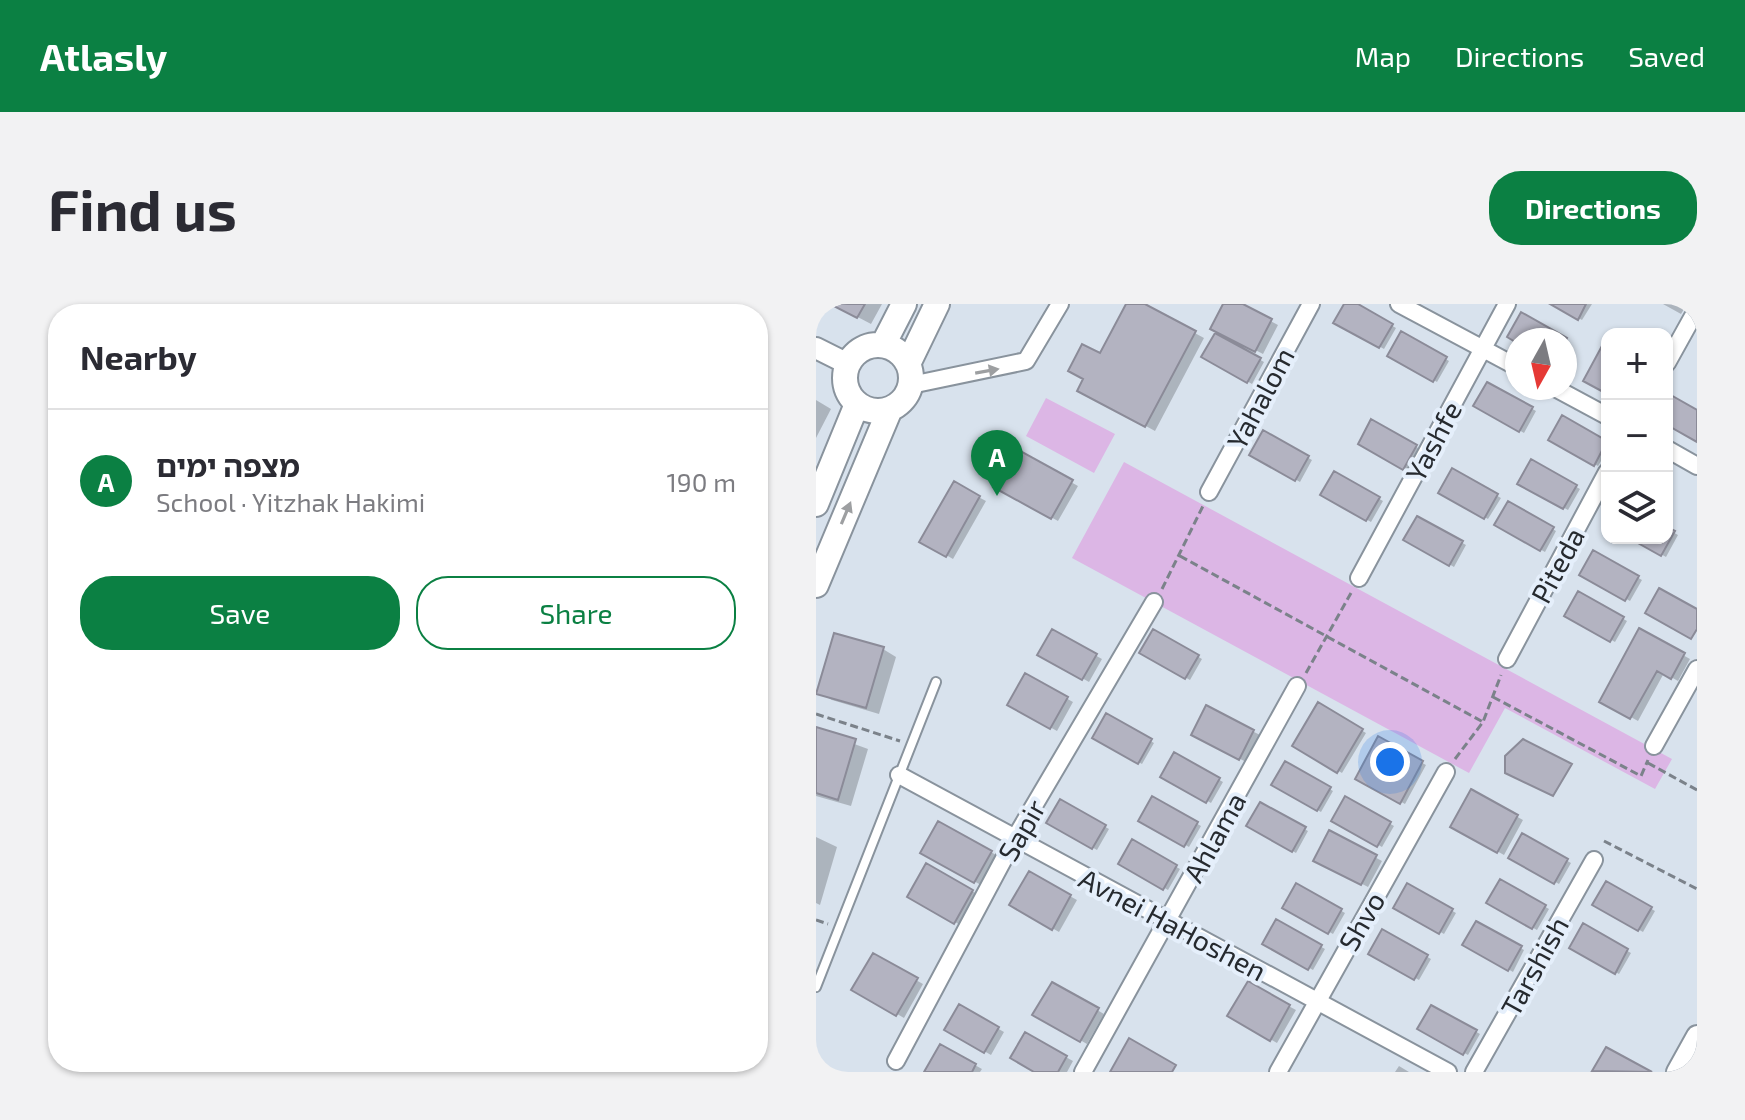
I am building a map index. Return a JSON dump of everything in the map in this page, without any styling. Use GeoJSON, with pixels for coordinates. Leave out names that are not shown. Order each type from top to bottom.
{"type":"FeatureCollection","features":[{"type":"Feature","properties":{"kind":"main road"},"geometry":{"type":"LineString","coordinates":[[883,345],[904,304]]}},
{"type":"Feature","properties":{"kind":"main road"},"geometry":{"type":"LineString","coordinates":[[910,374],[901,353],[883,345],[858,351],[848,364],[847,390],[857,404],[873,411],[890,409],[903,400],[937,304]]}},
{"type":"Feature","properties":{"kind":"main road"},"geometry":{"type":"LineString","coordinates":[[816,504],[857,404]]}},
{"type":"Feature","properties":{"kind":"main road"},"geometry":{"type":"LineString","coordinates":[[816,585],[890,409]]}},
{"type":"Feature","properties":{"kind":"street"},"geometry":{"type":"LineString","coordinates":[[910,374],[1026,361],[1060,304]]}},
{"type":"Feature","properties":{"kind":"street","name":"Yahalom"},"geometry":{"type":"LineString","coordinates":[[1209,492],[1311,304]]}},
{"type":"Feature","properties":{"kind":"street"},"geometry":{"type":"LineString","coordinates":[[1399,304],[1505,361]]}},
{"type":"Feature","properties":{"kind":"street","name":"Yashfe"},"geometry":{"type":"LineString","coordinates":[[1359,578],[1507,304]]}},
{"type":"Feature","properties":{"kind":"street"},"geometry":{"type":"LineString","coordinates":[[1673,352],[1697,309]]}},
{"type":"Feature","properties":{"kind":"street"},"geometry":{"type":"LineString","coordinates":[[816,348],[848,364]]}},
{"type":"Feature","properties":{"kind":"street"},"geometry":{"type":"LineString","coordinates":[[1577,400],[1601,413]]}},
{"type":"Feature","properties":{"kind":"street"},"geometry":{"type":"LineString","coordinates":[[1673,452],[1697,466]]}},
{"type":"Feature","properties":{"kind":"street","name":"Piteda"},"geometry":{"type":"LineString","coordinates":[[1507,659],[1601,483]]}},
{"type":"Feature","properties":{"kind":"street","name":"Sapir"},"geometry":{"type":"LineString","coordinates":[[896,1061],[1015,838],[1154,602]]}},
{"type":"Feature","properties":{"kind":"street"},"geometry":{"type":"LineString","coordinates":[[1654,746],[1697,669]]}},
{"type":"Feature","properties":{"kind":"street","name":"Ahlama"},"geometry":{"type":"LineString","coordinates":[[1083,1072],[1297,686]]}},
{"type":"Feature","properties":{"kind":"street","name":"Shvo"},"geometry":{"type":"LineString","coordinates":[[1278,1072],[1446,772]]}},
{"type":"Feature","properties":{"kind":"street","name":"Avnei HaHoshen"},"geometry":{"type":"LineString","coordinates":[[899,775],[1448,1072]]}},
{"type":"Feature","properties":{"kind":"street","name":"Tarshish"},"geometry":{"type":"LineString","coordinates":[[1474,1072],[1594,860]]}},
{"type":"Feature","properties":{"kind":"street"},"geometry":{"type":"LineString","coordinates":[[1677,1072],[1697,1036]]}},
{"type":"Feature","properties":{"kind":"lane"},"geometry":{"type":"LineString","coordinates":[[816,987],[936,682]]}},
{"type":"Feature","properties":{"kind":"path"},"geometry":{"type":"LineString","coordinates":[[1154,602],[1180,556],[1209,492]]}},
{"type":"Feature","properties":{"kind":"path"},"geometry":{"type":"LineString","coordinates":[[1180,556],[1483,722]]}},
{"type":"Feature","properties":{"kind":"path"},"geometry":{"type":"LineString","coordinates":[[1297,686],[1329,637],[1359,578]]}},
{"type":"Feature","properties":{"kind":"path"},"geometry":{"type":"LineString","coordinates":[[1446,772],[1483,722],[1507,659]]}},
{"type":"Feature","properties":{"kind":"path"},"geometry":{"type":"LineString","coordinates":[[1493,697],[1641,776]]}},
{"type":"Feature","properties":{"kind":"path"},"geometry":{"type":"LineString","coordinates":[[816,714],[911,744]]}},
{"type":"Feature","properties":{"kind":"path"},"geometry":{"type":"LineString","coordinates":[[1647,762],[1697,790]]}},
{"type":"Feature","properties":{"kind":"path"},"geometry":{"type":"LineString","coordinates":[[1604,841],[1697,889]]}},
{"type":"Feature","properties":{"kind":"shaded area"},"geometry":{"type":"Polygon","coordinates":[[[1046,398],[1115,434],[1094,473],[1026,436],[1046,398]]]}},
{"type":"Feature","properties":{"kind":"shaded area"},"geometry":{"type":"Polygon","coordinates":[[[1124,462],[1672,759],[1655,789],[1505,708],[1469,773],[1072,558],[1124,462]]]}},
{"type":"Feature","properties":{"kind":"building"},"geometry":{"type":"Polygon","coordinates":[[[830,304],[865,304],[857,318],[830,304]]]}},
{"type":"Feature","properties":{"kind":"building"},"geometry":{"type":"Polygon","coordinates":[[[1126,304],[1145,304],[1196,331],[1145,427],[1077,391],[1083,379],[1068,371],[1082,344],[1100,353],[1126,304]]]}},
{"type":"Feature","properties":{"kind":"building"},"geometry":{"type":"Polygon","coordinates":[[[1223,304],[1243,304],[1272,319],[1255,352],[1210,329],[1223,304]]]}},
{"type":"Feature","properties":{"kind":"building"},"geometry":{"type":"Polygon","coordinates":[[[1344,304],[1358,304],[1393,324],[1379,348],[1333,323],[1344,304]]]}},
{"type":"Feature","properties":{"kind":"building"},"geometry":{"type":"Polygon","coordinates":[[[1550,304],[1586,304],[1578,320],[1550,304]]]}},
{"type":"Feature","properties":{"kind":"building"},"geometry":{"type":"Polygon","coordinates":[[[1521,312],[1549,328],[1512,328],[1521,312]]]}},
{"type":"Feature","properties":{"kind":"building"},"geometry":{"type":"Polygon","coordinates":[[[1401,331],[1447,357],[1433,382],[1387,356],[1401,331]]]}},
{"type":"Feature","properties":{"kind":"building"},"geometry":{"type":"Polygon","coordinates":[[[1215,333],[1261,358],[1247,383],[1201,357],[1215,333]]]}},
{"type":"Feature","properties":{"kind":"building"},"geometry":{"type":"Polygon","coordinates":[[[1601,348],[1601,391],[1583,381],[1601,348]]]}},
{"type":"Feature","properties":{"kind":"building"},"geometry":{"type":"Polygon","coordinates":[[[1487,382],[1505,392],[1505,400],[1520,400],[1533,407],[1519,432],[1473,406],[1487,382]]]}},
{"type":"Feature","properties":{"kind":"building"},"geometry":{"type":"Polygon","coordinates":[[[1673,396],[1697,410],[1697,442],[1673,428],[1673,396]]]}},
{"type":"Feature","properties":{"kind":"building"},"geometry":{"type":"Polygon","coordinates":[[[1562,415],[1601,438],[1601,453],[1594,466],[1548,440],[1562,415]]]}},
{"type":"Feature","properties":{"kind":"building"},"geometry":{"type":"Polygon","coordinates":[[[1371,419],[1417,445],[1403,470],[1358,444],[1371,419]]]}},
{"type":"Feature","properties":{"kind":"building"},"geometry":{"type":"Polygon","coordinates":[[[1263,430],[1309,456],[1295,481],[1249,455],[1263,430]]]}},
{"type":"Feature","properties":{"kind":"building"},"geometry":{"type":"Polygon","coordinates":[[[1015,448],[1073,480],[1051,519],[993,487],[1015,448]]]}},
{"type":"Feature","properties":{"kind":"building"},"geometry":{"type":"Polygon","coordinates":[[[1531,459],[1577,485],[1563,509],[1517,484],[1531,459]]]}},
{"type":"Feature","properties":{"kind":"building"},"geometry":{"type":"Polygon","coordinates":[[[1452,468],[1498,494],[1484,519],[1438,493],[1452,468]]]}},
{"type":"Feature","properties":{"kind":"building"},"geometry":{"type":"Polygon","coordinates":[[[1334,471],[1380,497],[1366,521],[1320,495],[1334,471]]]}},
{"type":"Feature","properties":{"kind":"building"},"geometry":{"type":"Polygon","coordinates":[[[954,481],[980,496],[946,557],[919,542],[954,481]]]}},
{"type":"Feature","properties":{"kind":"building"},"geometry":{"type":"Polygon","coordinates":[[[1508,501],[1554,527],[1540,551],[1494,525],[1508,501]]]}},
{"type":"Feature","properties":{"kind":"building"},"geometry":{"type":"Polygon","coordinates":[[[1417,516],[1463,541],[1449,566],[1403,540],[1417,516]]]}},
{"type":"Feature","properties":{"kind":"building"},"geometry":{"type":"Polygon","coordinates":[[[1640,544],[1668,544],[1661,556],[1640,544]]]}},
{"type":"Feature","properties":{"kind":"building"},"geometry":{"type":"Polygon","coordinates":[[[1593,550],[1639,576],[1625,601],[1579,575],[1593,550]]]}},
{"type":"Feature","properties":{"kind":"building"},"geometry":{"type":"Polygon","coordinates":[[[1659,588],[1697,609],[1697,629],[1691,639],[1645,613],[1659,588]]]}},
{"type":"Feature","properties":{"kind":"building"},"geometry":{"type":"Polygon","coordinates":[[[1578,591],[1624,617],[1610,642],[1564,616],[1578,591]]]}},
{"type":"Feature","properties":{"kind":"building"},"geometry":{"type":"Polygon","coordinates":[[[1639,628],[1685,653],[1671,679],[1657,671],[1630,719],[1599,702],[1639,628]]]}},
{"type":"Feature","properties":{"kind":"building"},"geometry":{"type":"Polygon","coordinates":[[[1052,629],[1097,654],[1082,680],[1037,655],[1052,629]]]}},
{"type":"Feature","properties":{"kind":"building"},"geometry":{"type":"Polygon","coordinates":[[[1153,629],[1199,655],[1185,679],[1139,653],[1153,629]]]}},
{"type":"Feature","properties":{"kind":"building"},"geometry":{"type":"Polygon","coordinates":[[[834,633],[884,647],[866,708],[816,694],[834,633]]]}},
{"type":"Feature","properties":{"kind":"building"},"geometry":{"type":"Polygon","coordinates":[[[1025,673],[1068,697],[1050,729],[1007,705],[1025,673]]]}},
{"type":"Feature","properties":{"kind":"building"},"geometry":{"type":"Polygon","coordinates":[[[1318,702],[1363,729],[1337,773],[1292,746],[1318,702]]]}},
{"type":"Feature","properties":{"kind":"building"},"geometry":{"type":"Polygon","coordinates":[[[1206,705],[1254,730],[1239,760],[1191,735],[1206,705]]]}},
{"type":"Feature","properties":{"kind":"building"},"geometry":{"type":"Polygon","coordinates":[[[1106,713],[1152,739],[1138,764],[1092,738],[1106,713]]]}},
{"type":"Feature","properties":{"kind":"building"},"geometry":{"type":"Polygon","coordinates":[[[816,727],[856,739],[838,800],[816,793],[816,727]]]}},
{"type":"Feature","properties":{"kind":"building"},"geometry":{"type":"Polygon","coordinates":[[[1378,736],[1423,761],[1400,804],[1355,779],[1378,736]]]}},
{"type":"Feature","properties":{"kind":"building"},"geometry":{"type":"Polygon","coordinates":[[[1523,739],[1572,764],[1553,796],[1505,773],[1505,756],[1523,739]]]}},
{"type":"Feature","properties":{"kind":"building"},"geometry":{"type":"Polygon","coordinates":[[[1174,752],[1220,778],[1206,803],[1160,777],[1174,752]]]}},
{"type":"Feature","properties":{"kind":"building"},"geometry":{"type":"Polygon","coordinates":[[[1285,761],[1331,787],[1317,811],[1271,785],[1285,761]]]}},
{"type":"Feature","properties":{"kind":"building"},"geometry":{"type":"Polygon","coordinates":[[[1471,789],[1518,815],[1497,853],[1450,827],[1471,789]]]}},
{"type":"Feature","properties":{"kind":"building"},"geometry":{"type":"Polygon","coordinates":[[[1152,796],[1198,822],[1184,847],[1138,821],[1152,796]]]}},
{"type":"Feature","properties":{"kind":"building"},"geometry":{"type":"Polygon","coordinates":[[[1345,796],[1391,822],[1377,847],[1331,821],[1345,796]]]}},
{"type":"Feature","properties":{"kind":"building"},"geometry":{"type":"Polygon","coordinates":[[[1060,799],[1106,825],[1092,849],[1046,823],[1060,799]]]}},
{"type":"Feature","properties":{"kind":"building"},"geometry":{"type":"Polygon","coordinates":[[[1260,802],[1306,827],[1292,852],[1246,826],[1260,802]]]}},
{"type":"Feature","properties":{"kind":"building"},"geometry":{"type":"Polygon","coordinates":[[[938,821],[992,851],[974,883],[920,853],[938,821]]]}},
{"type":"Feature","properties":{"kind":"building"},"geometry":{"type":"Polygon","coordinates":[[[1329,830],[1377,855],[1361,885],[1313,861],[1329,830]]]}},
{"type":"Feature","properties":{"kind":"building"},"geometry":{"type":"Polygon","coordinates":[[[1522,833],[1568,859],[1554,884],[1508,858],[1522,833]]]}},
{"type":"Feature","properties":{"kind":"building"},"geometry":{"type":"Polygon","coordinates":[[[1132,839],[1177,865],[1163,890],[1118,864],[1132,839]]]}},
{"type":"Feature","properties":{"kind":"building"},"geometry":{"type":"Polygon","coordinates":[[[926,863],[973,890],[954,924],[907,897],[926,863]]]}},
{"type":"Feature","properties":{"kind":"building"},"geometry":{"type":"Polygon","coordinates":[[[1029,871],[1071,895],[1052,930],[1009,905],[1029,871]]]}},
{"type":"Feature","properties":{"kind":"building"},"geometry":{"type":"Polygon","coordinates":[[[1500,879],[1546,905],[1532,929],[1486,903],[1500,879]]]}},
{"type":"Feature","properties":{"kind":"building"},"geometry":{"type":"Polygon","coordinates":[[[1606,881],[1652,907],[1638,931],[1592,905],[1606,881]]]}},
{"type":"Feature","properties":{"kind":"building"},"geometry":{"type":"Polygon","coordinates":[[[1296,883],[1342,909],[1328,934],[1282,908],[1296,883]]]}},
{"type":"Feature","properties":{"kind":"building"},"geometry":{"type":"Polygon","coordinates":[[[1407,883],[1453,909],[1439,934],[1393,908],[1407,883]]]}},
{"type":"Feature","properties":{"kind":"building"},"geometry":{"type":"Polygon","coordinates":[[[1276,919],[1322,945],[1308,970],[1262,944],[1276,919]]]}},
{"type":"Feature","properties":{"kind":"building"},"geometry":{"type":"Polygon","coordinates":[[[1476,921],[1522,946],[1508,971],[1462,945],[1476,921]]]}},
{"type":"Feature","properties":{"kind":"building"},"geometry":{"type":"Polygon","coordinates":[[[1583,923],[1628,949],[1615,974],[1569,948],[1583,923]]]}},
{"type":"Feature","properties":{"kind":"building"},"geometry":{"type":"Polygon","coordinates":[[[1382,929],[1428,955],[1414,980],[1368,954],[1382,929]]]}},
{"type":"Feature","properties":{"kind":"building"},"geometry":{"type":"Polygon","coordinates":[[[873,953],[918,978],[896,1016],[851,990],[873,953]]]}},
{"type":"Feature","properties":{"kind":"building"},"geometry":{"type":"Polygon","coordinates":[[[1248,981],[1290,1005],[1270,1041],[1227,1016],[1248,981]]]}},
{"type":"Feature","properties":{"kind":"building"},"geometry":{"type":"Polygon","coordinates":[[[1052,982],[1099,1008],[1080,1042],[1032,1015],[1052,982]]]}},
{"type":"Feature","properties":{"kind":"building"},"geometry":{"type":"Polygon","coordinates":[[[959,1004],[999,1027],[984,1053],[944,1030],[959,1004]]]}},
{"type":"Feature","properties":{"kind":"building"},"geometry":{"type":"Polygon","coordinates":[[[1431,1005],[1477,1030],[1463,1055],[1417,1029],[1431,1005]]]}},
{"type":"Feature","properties":{"kind":"building"},"geometry":{"type":"Polygon","coordinates":[[[1025,1032],[1067,1056],[1058,1072],[1034,1072],[1010,1058],[1025,1032]]]}},
{"type":"Feature","properties":{"kind":"building"},"geometry":{"type":"Polygon","coordinates":[[[1129,1038],[1176,1065],[1172,1072],[1110,1072],[1129,1038]]]}},
{"type":"Feature","properties":{"kind":"building"},"geometry":{"type":"Polygon","coordinates":[[[940,1044],[976,1064],[972,1072],[924,1072],[940,1044]]]}},
{"type":"Feature","properties":{"kind":"building"},"geometry":{"type":"Polygon","coordinates":[[[1606,1047],[1652,1072],[1592,1071],[1606,1047]]]}},
{"type":"Feature","properties":{"kind":"place","name":"מצפה ימים"},"geometry":{"type":"Point","coordinates":[997,496]}}]}
